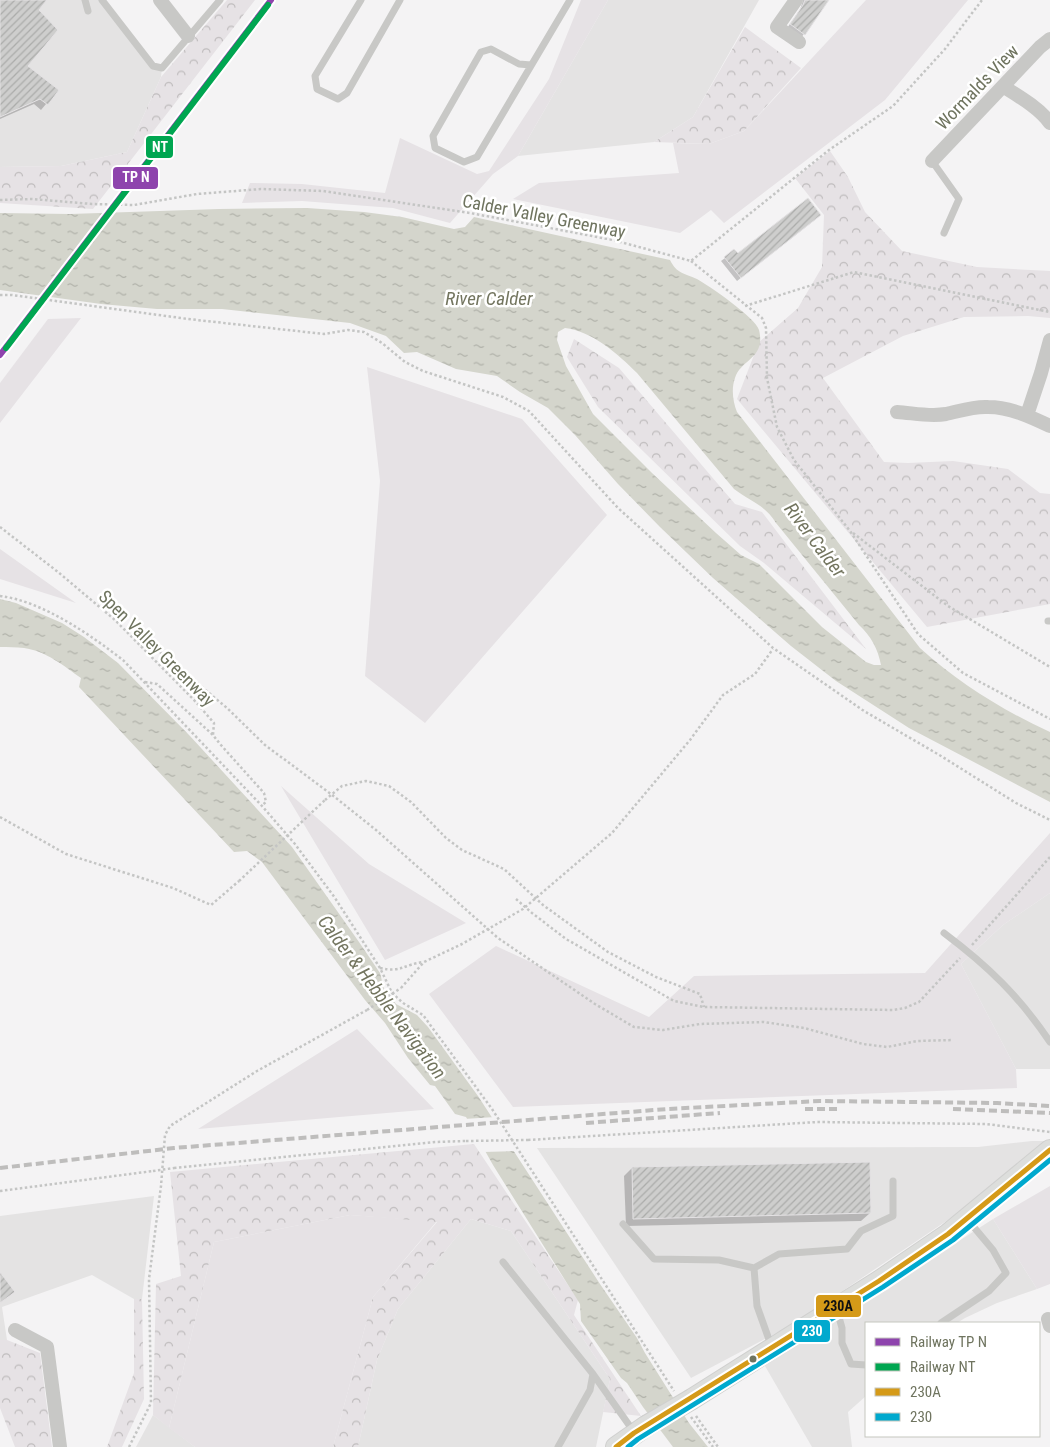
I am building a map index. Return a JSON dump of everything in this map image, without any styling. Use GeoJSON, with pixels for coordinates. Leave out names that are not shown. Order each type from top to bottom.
{"type":"FeatureCollection","features":[{"type":"Feature","properties":{"kind":"street"},"geometry":{"type":"LineString","coordinates":[[160,0],[188,36]]}},
{"type":"Feature","properties":{"kind":"street"},"geometry":{"type":"LineString","coordinates":[[796,0],[777,27],[799,42]]}},
{"type":"Feature","properties":{"kind":"street","name":"Wormalds View"},"geometry":{"type":"LineString","coordinates":[[932,161],[1040,47],[1050,39]]}},
{"type":"Feature","properties":{"kind":"street"},"geometry":{"type":"LineString","coordinates":[[1004,87],[1018,95],[1045,116],[1050,123]]}},
{"type":"Feature","properties":{"kind":"street"},"geometry":{"type":"LineString","coordinates":[[1027,415],[1050,340]]}},
{"type":"Feature","properties":{"kind":"street"},"geometry":{"type":"LineString","coordinates":[[897,412],[928,415],[945,414],[988,406],[1027,415],[1050,426]]}},
{"type":"Feature","properties":{"kind":"street"},"geometry":{"type":"LineString","coordinates":[[616,1447],[640,1429],[689,1406],[772,1348],[940,1240],[1050,1150]]}},
{"type":"Feature","properties":{"kind":"street"},"geometry":{"type":"LineString","coordinates":[[15,1330],[47,1347],[60,1447]]}},
{"type":"Feature","properties":{"kind":"lane"},"geometry":{"type":"LineString","coordinates":[[85,0],[88,11]]}},
{"type":"Feature","properties":{"kind":"lane"},"geometry":{"type":"LineString","coordinates":[[102,0],[153,66],[162,68],[212,3],[220,0]]}},
{"type":"Feature","properties":{"kind":"lane"},"geometry":{"type":"LineString","coordinates":[[361,0],[315,76],[317,89],[338,99],[347,93],[400,0]]}},
{"type":"Feature","properties":{"kind":"lane"},"geometry":{"type":"LineString","coordinates":[[531,65],[519,64],[491,49],[481,52],[432,136],[435,148],[464,162],[477,157],[570,0]]}},
{"type":"Feature","properties":{"kind":"lane"},"geometry":{"type":"LineString","coordinates":[[932,161],[959,199],[944,233]]}},
{"type":"Feature","properties":{"kind":"lane"},"geometry":{"type":"LineString","coordinates":[[944,933],[968,950],[998,976],[1034,1018],[1050,1042]]}},
{"type":"Feature","properties":{"kind":"lane"},"geometry":{"type":"LineString","coordinates":[[623,1224],[654,1259],[719,1260],[754,1268],[779,1254],[847,1248],[861,1231],[893,1216],[893,1181]]}},
{"type":"Feature","properties":{"kind":"lane"},"geometry":{"type":"LineString","coordinates":[[942,1322],[989,1291],[1006,1273],[993,1250],[967,1219]]}},
{"type":"Feature","properties":{"kind":"lane"},"geometry":{"type":"LineString","coordinates":[[503,1262],[640,1429]]}},
{"type":"Feature","properties":{"kind":"lane"},"geometry":{"type":"LineString","coordinates":[[754,1268],[757,1306],[772,1348]]}},
{"type":"Feature","properties":{"kind":"lane"},"geometry":{"type":"LineString","coordinates":[[836,1308],[842,1328],[842,1343],[851,1364],[865,1365]]}},
{"type":"Feature","properties":{"kind":"lane"},"geometry":{"type":"LineString","coordinates":[[558,1447],[590,1390],[593,1374]]}},
{"type":"Feature","properties":{"kind":"path"},"geometry":{"type":"LineString","coordinates":[[982,0],[945,50],[893,106],[822,156],[691,261],[762,318],[766,328],[767,378],[777,427],[794,460],[850,531],[918,634],[963,673],[1050,719]]}},
{"type":"Feature","properties":{"kind":"path","name":"Calder Valley Greenway"},"geometry":{"type":"LineString","coordinates":[[0,200],[32,199],[134,205],[197,194],[261,189],[323,191],[470,213],[613,240],[691,261]]}},
{"type":"Feature","properties":{"kind":"path"},"geometry":{"type":"LineString","coordinates":[[745,306],[854,272],[1050,312]]}},
{"type":"Feature","properties":{"kind":"path"},"geometry":{"type":"LineString","coordinates":[[0,296],[12,295],[188,319],[324,334],[348,330],[364,332],[422,372],[504,397],[529,411],[618,508],[773,648],[864,711],[1016,803],[1050,820]]}},
{"type":"Feature","properties":{"kind":"path","name":"Spen Valley Greenway"},"geometry":{"type":"LineString","coordinates":[[0,527],[115,620],[206,714],[214,723],[214,735],[231,759],[264,793],[266,802],[262,806]]}},
{"type":"Feature","properties":{"kind":"path"},"geometry":{"type":"LineString","coordinates":[[850,531],[948,606],[1050,667]]}},
{"type":"Feature","properties":{"kind":"path"},"geometry":{"type":"LineString","coordinates":[[0,596],[27,602],[73,626],[101,643],[124,661],[262,806],[295,844],[335,898],[380,968],[392,993],[403,1003],[423,1015],[492,1109],[702,1426],[718,1447]]}},
{"type":"Feature","properties":{"kind":"path"},"geometry":{"type":"LineString","coordinates":[[141,645],[154,647],[227,708],[265,745],[332,794],[376,830],[498,938],[595,1004],[634,1027],[663,1030],[700,1024],[764,1022],[804,1028],[864,1044],[887,1047],[917,1041],[953,1040]]}},
{"type":"Feature","properties":{"kind":"path"},"geometry":{"type":"LineString","coordinates":[[380,968],[390,970],[402,969],[413,963],[424,962],[462,944],[525,907],[612,833],[690,740],[722,695],[755,674],[773,648]]}},
{"type":"Feature","properties":{"kind":"path"},"geometry":{"type":"LineString","coordinates":[[144,682],[157,684],[214,735]]}},
{"type":"Feature","properties":{"kind":"path"},"geometry":{"type":"LineString","coordinates":[[0,816],[66,854],[173,888],[212,905],[342,786],[366,781],[388,786],[411,802],[446,838],[457,846],[504,869],[542,904],[608,952],[656,977],[700,994],[704,1007]]}},
{"type":"Feature","properties":{"kind":"path"},"geometry":{"type":"LineString","coordinates":[[516,898],[566,939],[674,1001],[704,1007],[893,1010],[905,1008],[919,1002],[1050,858]]}},
{"type":"Feature","properties":{"kind":"path"},"geometry":{"type":"LineString","coordinates":[[129,1447],[150,1402],[149,1279],[161,1186],[165,1135],[170,1126],[257,1071],[367,1010],[401,988],[424,962]]}},
{"type":"Feature","properties":{"kind":"path"},"geometry":{"type":"LineString","coordinates":[[0,1191],[174,1168],[435,1142],[528,1140],[817,1122],[986,1124],[1050,1132]]}},
{"type":"Feature","properties":{"kind":"path"},"geometry":{"type":"LineString","coordinates":[[689,1406],[713,1447]]}},
{"type":"Feature","properties":{"kind":"shaded area"},"geometry":{"type":"Polygon","coordinates":[[[0,0],[102,0],[153,66],[162,68],[161,77],[127,152],[61,166],[0,167],[0,0]]]}},
{"type":"Feature","properties":{"kind":"shaded area"},"geometry":{"type":"Polygon","coordinates":[[[608,0],[759,0],[693,117],[654,142],[518,156],[608,0]]]}},
{"type":"Feature","properties":{"kind":"shaded area"},"geometry":{"type":"Polygon","coordinates":[[[1050,893],[1050,1069],[1016,1069],[961,964],[1003,925],[1050,893]]]}},
{"type":"Feature","properties":{"kind":"shaded area"},"geometry":{"type":"Polygon","coordinates":[[[1047,1141],[979,1199],[795,1323],[691,1378],[537,1148],[978,1147],[1047,1141]]]}},
{"type":"Feature","properties":{"kind":"shaded area"},"geometry":{"type":"Polygon","coordinates":[[[154,1196],[142,1299],[134,1299],[92,1275],[2,1307],[7,1340],[0,1340],[0,1216],[154,1196]]]}},
{"type":"Feature","properties":{"kind":"shaded area"},"geometry":{"type":"Polygon","coordinates":[[[471,1219],[511,1231],[610,1379],[596,1447],[358,1447],[377,1360],[398,1309],[471,1219]]]}},
{"type":"Feature","properties":{"kind":"shaded area"},"geometry":{"type":"Polygon","coordinates":[[[993,1219],[1037,1289],[997,1303],[959,1322],[865,1322],[865,1397],[848,1412],[852,1447],[812,1447],[765,1366],[993,1219]]]}},
{"type":"Feature","properties":{"kind":"shaded area"},"geometry":{"type":"Polygon","coordinates":[[[153,1415],[195,1447],[136,1447],[153,1415]]]}},
{"type":"Feature","properties":{"kind":"green space"},"geometry":{"type":"Polygon","coordinates":[[[227,0],[255,0],[93,209],[0,203],[0,167],[61,166],[127,152],[161,77],[227,0]]]}},
{"type":"Feature","properties":{"kind":"green space"},"geometry":{"type":"Polygon","coordinates":[[[581,0],[608,0],[518,156],[493,174],[450,223],[393,208],[302,201],[242,203],[250,183],[302,184],[385,193],[400,138],[477,174],[489,171],[549,79],[581,0]]]}},
{"type":"Feature","properties":{"kind":"green space"},"geometry":{"type":"Polygon","coordinates":[[[866,0],[968,0],[885,100],[724,223],[711,210],[680,233],[513,199],[539,183],[679,173],[673,143],[709,144],[744,131],[866,0]]]}},
{"type":"Feature","properties":{"kind":"green space"},"geometry":{"type":"Polygon","coordinates":[[[745,27],[801,68],[744,131],[709,144],[654,142],[693,117],[745,27]]]}},
{"type":"Feature","properties":{"kind":"green space"},"geometry":{"type":"Polygon","coordinates":[[[830,151],[848,177],[865,212],[902,251],[977,267],[1050,271],[1050,318],[1028,316],[964,317],[903,336],[823,378],[884,462],[953,461],[1008,469],[1040,493],[1050,494],[1050,604],[927,627],[737,399],[759,342],[798,308],[822,267],[824,215],[795,178],[830,151]]]}},
{"type":"Feature","properties":{"kind":"green space"},"geometry":{"type":"Polygon","coordinates":[[[81,318],[0,423],[0,383],[48,319],[81,318]]]}},
{"type":"Feature","properties":{"kind":"green space"},"geometry":{"type":"Polygon","coordinates":[[[574,339],[619,368],[735,504],[762,512],[866,649],[764,563],[740,546],[598,407],[567,357],[574,339]]]}},
{"type":"Feature","properties":{"kind":"green space"},"geometry":{"type":"Polygon","coordinates":[[[367,367],[522,419],[607,515],[425,723],[365,676],[380,481],[367,367]]]}},
{"type":"Feature","properties":{"kind":"green space"},"geometry":{"type":"Polygon","coordinates":[[[0,549],[76,603],[0,579],[0,549]]]}},
{"type":"Feature","properties":{"kind":"green space"},"geometry":{"type":"Polygon","coordinates":[[[281,786],[369,864],[466,923],[385,960],[281,786]]]}},
{"type":"Feature","properties":{"kind":"green space"},"geometry":{"type":"Polygon","coordinates":[[[1050,833],[1050,893],[1003,925],[961,964],[1016,1069],[1017,1088],[513,1107],[429,994],[496,946],[649,1017],[694,976],[925,973],[1050,833]]]}},
{"type":"Feature","properties":{"kind":"green space"},"geometry":{"type":"Polygon","coordinates":[[[357,1029],[434,1109],[198,1129],[357,1029]]]}},
{"type":"Feature","properties":{"kind":"green space"},"geometry":{"type":"Polygon","coordinates":[[[474,1144],[578,1300],[574,1315],[641,1416],[603,1412],[610,1379],[511,1231],[471,1219],[398,1309],[377,1360],[358,1447],[333,1447],[373,1297],[437,1222],[350,1215],[214,1242],[169,1428],[153,1415],[156,1284],[181,1276],[170,1172],[474,1144]]]}},
{"type":"Feature","properties":{"kind":"green space"},"geometry":{"type":"Polygon","coordinates":[[[1050,1186],[1050,1284],[1037,1289],[993,1219],[1050,1186]]]}},
{"type":"Feature","properties":{"kind":"green space"},"geometry":{"type":"Polygon","coordinates":[[[350,1215],[437,1221],[373,1297],[333,1447],[195,1447],[169,1428],[214,1242],[350,1215]]]}},
{"type":"Feature","properties":{"kind":"green space"},"geometry":{"type":"Polygon","coordinates":[[[134,1299],[142,1299],[144,1399],[122,1447],[107,1447],[134,1373],[134,1299]]]}},
{"type":"Feature","properties":{"kind":"green space"},"geometry":{"type":"Polygon","coordinates":[[[0,1340],[7,1340],[40,1353],[52,1447],[15,1447],[0,1408],[0,1340]]]}},
{"type":"Feature","properties":{"kind":"water","name":"River Calder"},"geometry":{"type":"Polygon","coordinates":[[[307,208],[364,212],[402,217],[454,229],[465,227],[474,217],[670,260],[678,271],[697,279],[721,295],[750,318],[759,330],[760,340],[756,353],[742,367],[735,378],[733,395],[737,412],[920,648],[950,673],[982,695],[1015,715],[1050,732],[1050,802],[909,728],[836,681],[791,646],[713,578],[618,484],[575,435],[548,408],[497,376],[456,369],[417,352],[404,353],[386,336],[350,323],[222,309],[157,309],[101,304],[0,290],[0,213],[70,214],[307,208]],[[565,328],[558,332],[557,340],[566,366],[593,414],[716,533],[741,555],[759,564],[822,627],[866,662],[881,665],[876,648],[870,638],[767,512],[734,489],[630,366],[604,344],[575,330],[565,328]]]}},
{"type":"Feature","properties":{"kind":"water","name":"Calder & Hebble Navigation"},"geometry":{"type":"Polygon","coordinates":[[[0,599],[16,603],[62,623],[118,663],[190,736],[292,847],[380,973],[384,989],[396,1004],[417,1015],[428,1027],[478,1096],[637,1338],[689,1423],[708,1447],[673,1447],[581,1321],[580,1304],[493,1165],[466,1117],[455,1114],[435,1086],[430,1085],[408,1058],[385,1023],[365,1000],[262,862],[247,851],[234,852],[79,687],[81,678],[40,652],[24,648],[0,647],[0,599]]]}},
{"type":"Feature","properties":{"kind":"pier"},"geometry":{"type":"Polygon","coordinates":[[[495,1117],[517,1151],[483,1152],[464,1119],[495,1117]]]}},
{"type":"Feature","properties":{"kind":"building"},"geometry":{"type":"Polygon","coordinates":[[[0,0],[47,0],[39,10],[58,30],[28,66],[59,90],[48,105],[40,99],[0,117],[0,0]]]}},
{"type":"Feature","properties":{"kind":"building"},"geometry":{"type":"Polygon","coordinates":[[[805,0],[829,0],[805,35],[790,24],[805,0]]]}},
{"type":"Feature","properties":{"kind":"building"},"geometry":{"type":"Polygon","coordinates":[[[808,198],[821,215],[741,278],[724,257],[734,249],[738,253],[808,198]]]}},
{"type":"Feature","properties":{"kind":"building"},"geometry":{"type":"Polygon","coordinates":[[[870,1162],[871,1213],[633,1219],[632,1167],[870,1162]]]}},
{"type":"Feature","properties":{"kind":"building"},"geometry":{"type":"Polygon","coordinates":[[[0,1272],[15,1292],[0,1303],[0,1272]]]}},
{"type":"Feature","properties":{"kind":"railway"},"geometry":{"type":"LineString","coordinates":[[0,1168],[174,1148],[667,1109],[820,1101],[997,1103],[1050,1106]]}},
{"type":"Feature","properties":{"kind":"railway"},"geometry":{"type":"LineString","coordinates":[[805,1109],[840,1109]]}},
{"type":"Feature","properties":{"kind":"railway"},"geometry":{"type":"LineString","coordinates":[[953,1109],[1050,1113]]}},
{"type":"Feature","properties":{"kind":"railway"},"geometry":{"type":"LineString","coordinates":[[586,1123],[720,1113]]}},
{"type":"Feature","properties":{"kind":"transit line"},"geometry":{"type":"LineString","coordinates":[[0,355],[271,0]]}},
{"type":"Feature","properties":{"kind":"transit line","name":"230A"},"geometry":{"type":"LineString","coordinates":[[616,1447],[634,1433],[879,1281],[948,1234],[1050,1150]]}},
{"type":"Feature","properties":{"kind":"transit line","name":"230"},"geometry":{"type":"LineString","coordinates":[[628,1447],[883,1287],[953,1240],[1050,1160]]}},
{"type":"Feature","properties":{"kind":"rail line","name":"NT"},"geometry":{"type":"LineString","coordinates":[[6,348],[268,5]]}}]}
